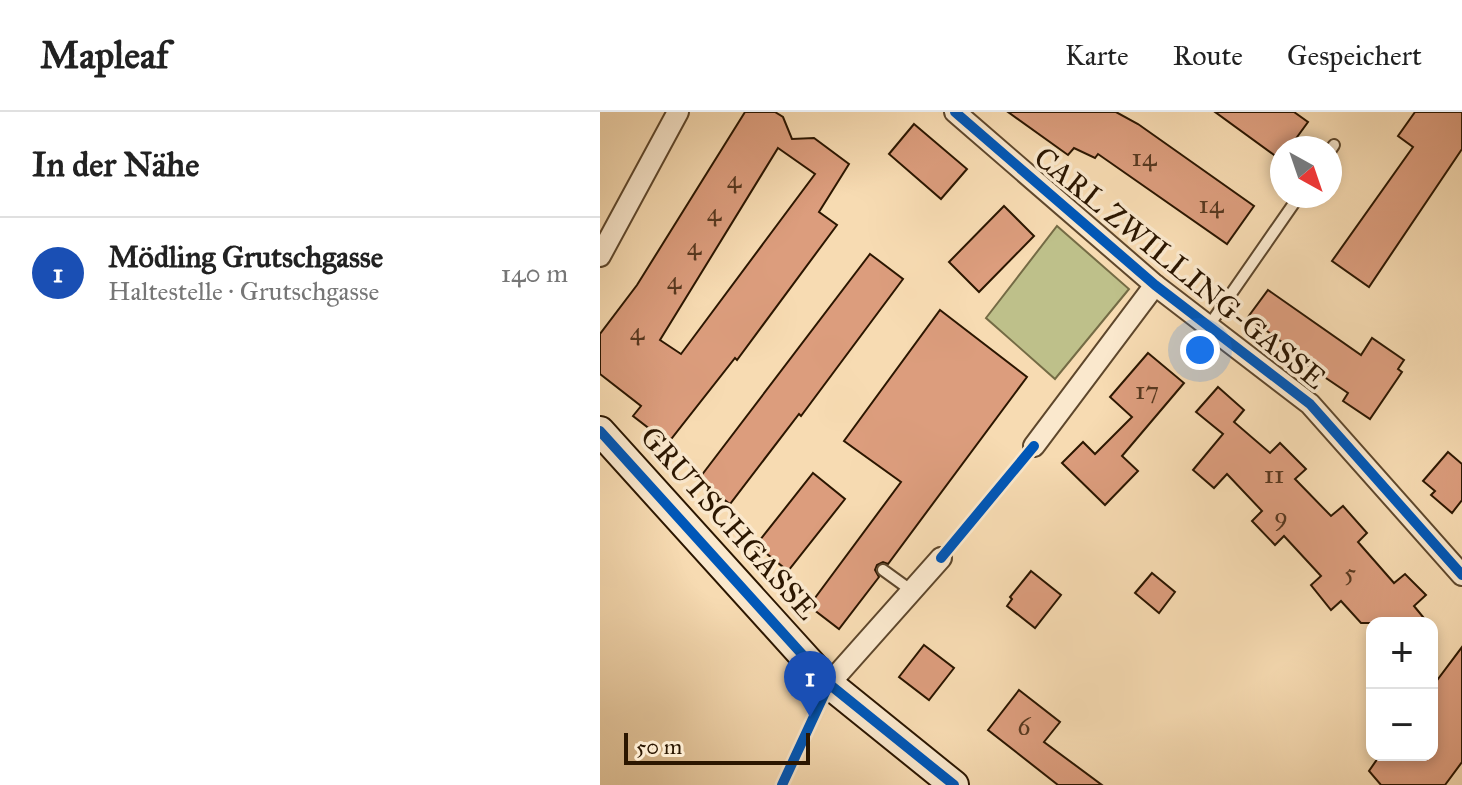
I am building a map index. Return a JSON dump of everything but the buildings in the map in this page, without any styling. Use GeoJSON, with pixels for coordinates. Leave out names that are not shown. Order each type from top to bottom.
{"type":"FeatureCollection","features":[{"type":"Feature","properties":{"kind":"main road","name":"GRUTSCHGASSE"},"geometry":{"type":"LineString","coordinates":[[600,431],[829,684],[954,785]]}},
{"type":"Feature","properties":{"kind":"street"},"geometry":{"type":"LineString","coordinates":[[600,256],[678,112]]}},
{"type":"Feature","properties":{"kind":"street","name":"CARL ZWILLING-GASSE"},"geometry":{"type":"LineString","coordinates":[[955,112],[1155,285],[1310,404],[1462,575]]}},
{"type":"Feature","properties":{"kind":"street"},"geometry":{"type":"LineString","coordinates":[[1034,446],[1155,285]]}},
{"type":"Feature","properties":{"kind":"street"},"geometry":{"type":"LineString","coordinates":[[829,684],[941,558]]}},
{"type":"Feature","properties":{"kind":"lane"},"geometry":{"type":"LineString","coordinates":[[1208,327],[1291,208]]}},
{"type":"Feature","properties":{"kind":"lane"},"geometry":{"type":"LineString","coordinates":[[883,570],[912,591]]}},
{"type":"Feature","properties":{"kind":"green space"},"geometry":{"type":"Polygon","coordinates":[[[1057,226],[1129,289],[1055,379],[986,318],[1057,226]]]}},
{"type":"Feature","properties":{"kind":"cycle path"},"geometry":{"type":"LineString","coordinates":[[955,112],[1155,285],[1310,404],[1462,575]]}},
{"type":"Feature","properties":{"kind":"cycle path"},"geometry":{"type":"LineString","coordinates":[[600,431],[829,684],[954,785]]}},
{"type":"Feature","properties":{"kind":"cycle path"},"geometry":{"type":"LineString","coordinates":[[941,558],[1034,446]]}},
{"type":"Feature","properties":{"kind":"cycle path"},"geometry":{"type":"LineString","coordinates":[[782,785],[829,684]]}},
{"type":"Feature","properties":{"kind":"place","name":"Mödling Grutschgasse"},"geometry":{"type":"Point","coordinates":[810,717]}}]}
